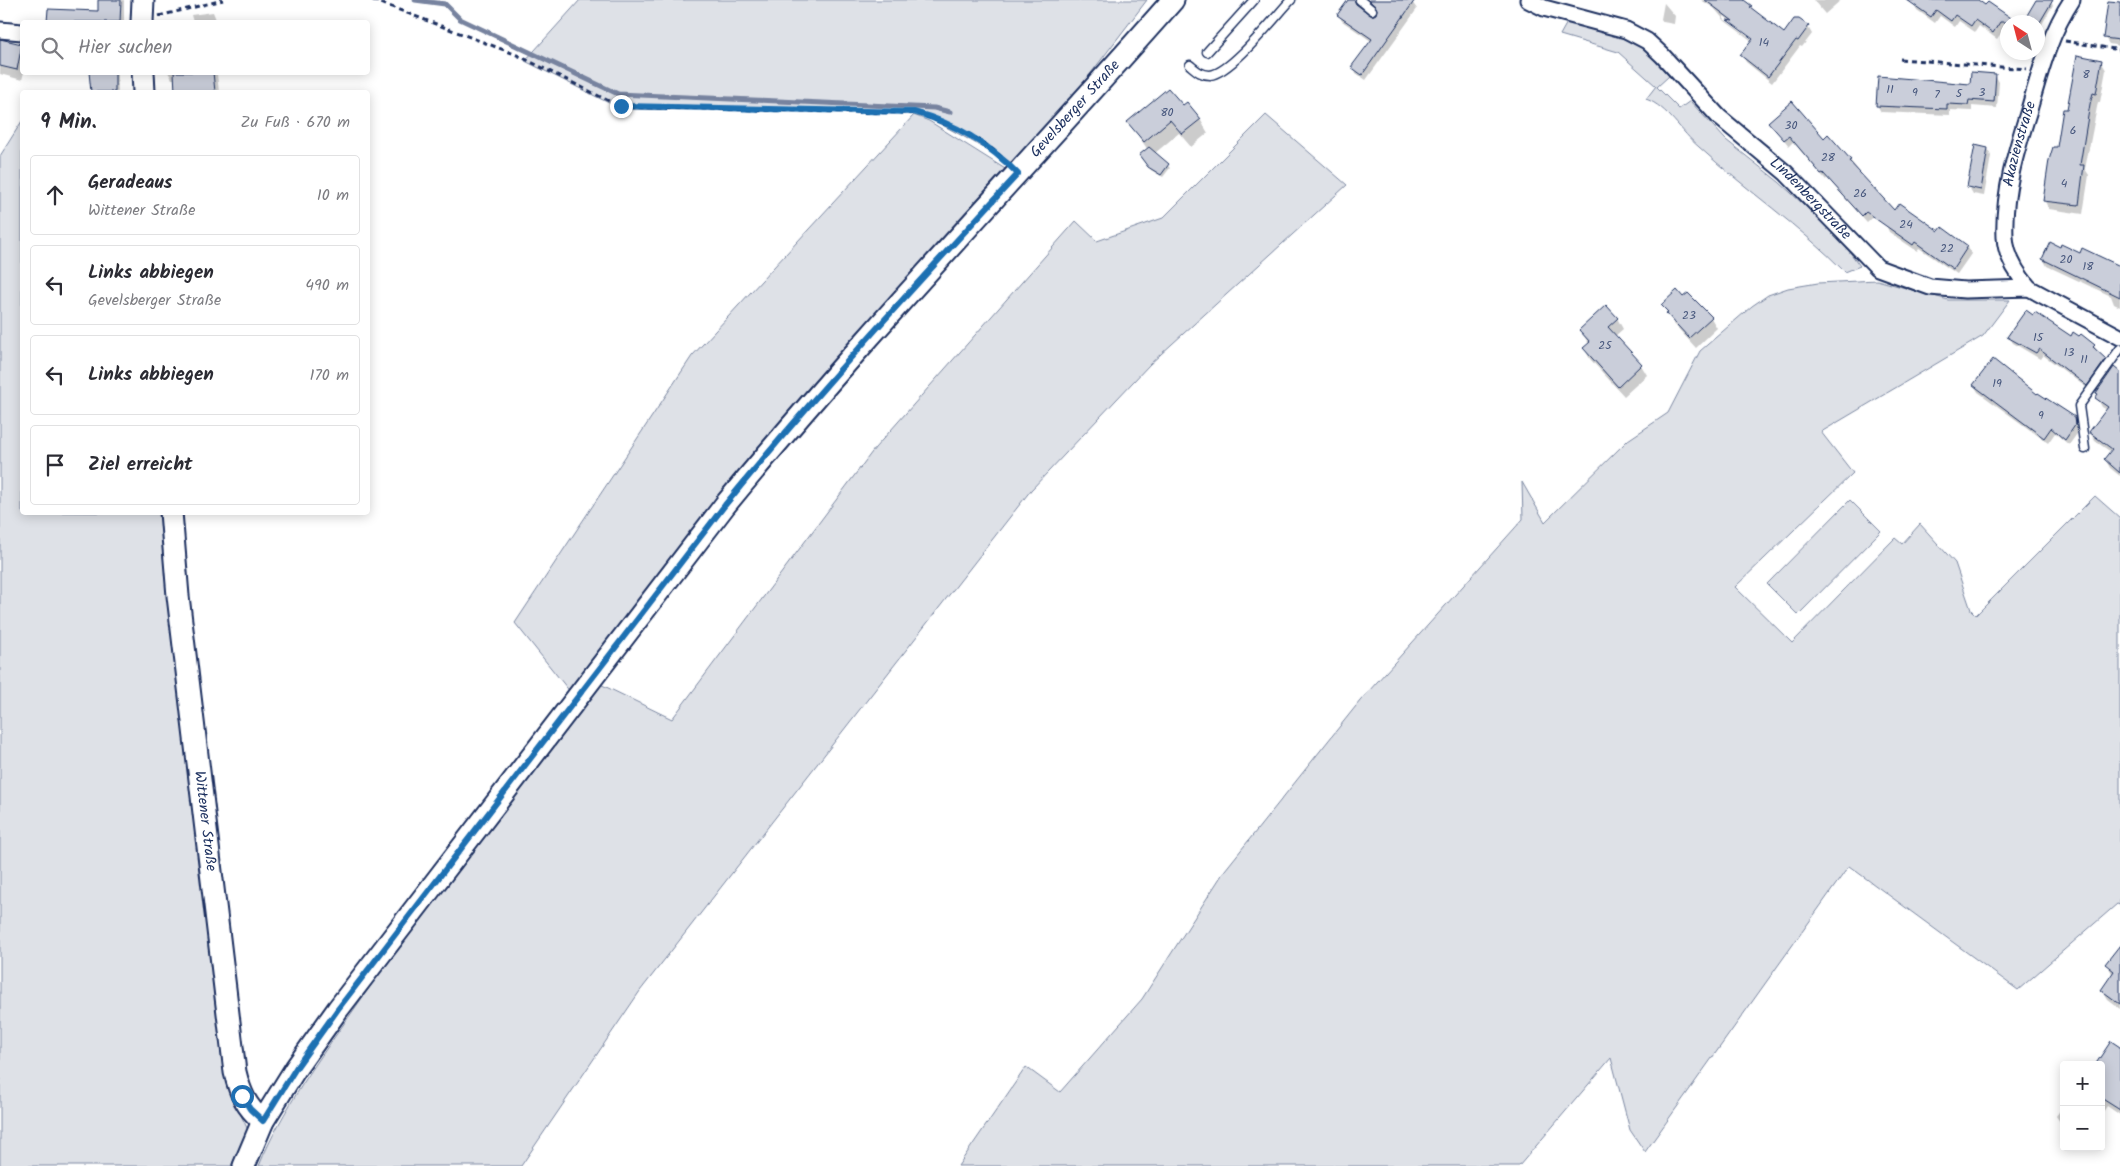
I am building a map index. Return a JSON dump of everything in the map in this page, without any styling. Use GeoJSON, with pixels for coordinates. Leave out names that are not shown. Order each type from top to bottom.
{"type":"FeatureCollection","features":[{"type":"Feature","properties":{"kind":"main road"},"geometry":{"type":"LineString","coordinates":[[142,20],[143,0]]}},
{"type":"Feature","properties":{"kind":"main road","name":"Gevelsberger Straße"},"geometry":{"type":"LineString","coordinates":[[244,1166],[263,1121],[296,1068],[338,1009],[712,521],[781,436],[1173,0]]}},
{"type":"Feature","properties":{"kind":"main road"},"geometry":{"type":"LineString","coordinates":[[143,75],[144,90]]}},
{"type":"Feature","properties":{"kind":"main road","name":"Wittener Straße"},"geometry":{"type":"LineString","coordinates":[[171,515],[178,596],[235,1072],[239,1090],[246,1104],[263,1121]]}},
{"type":"Feature","properties":{"kind":"street","name":"Lindenbergstraße"},"geometry":{"type":"LineString","coordinates":[[1528,0],[1544,8],[1626,30],[1647,40],[1719,117],[1786,173],[1878,268],[1930,287],[1966,290],[2029,288]]}},
{"type":"Feature","properties":{"kind":"street","name":"Akazienstraße"},"geometry":{"type":"LineString","coordinates":[[2029,288],[2016,272],[2005,238],[2007,194],[2014,160],[2040,70],[2062,15],[2072,0]]}},
{"type":"Feature","properties":{"kind":"street"},"geometry":{"type":"LineString","coordinates":[[0,30],[20,32]]}},
{"type":"Feature","properties":{"kind":"street"},"geometry":{"type":"LineString","coordinates":[[2029,288],[2120,337]]}},
{"type":"Feature","properties":{"kind":"lane"},"geometry":{"type":"LineString","coordinates":[[1207,52],[1254,0]]}},
{"type":"Feature","properties":{"kind":"lane"},"geometry":{"type":"LineString","coordinates":[[1190,65],[1201,74],[1209,75],[1225,69],[1291,0]]}},
{"type":"Feature","properties":{"kind":"lane"},"geometry":{"type":"LineString","coordinates":[[1360,0],[1372,10]]}},
{"type":"Feature","properties":{"kind":"lane"},"geometry":{"type":"LineString","coordinates":[[2085,449],[2079,406],[2120,349]]}},
{"type":"Feature","properties":{"kind":"path"},"geometry":{"type":"LineString","coordinates":[[148,20],[178,10],[223,0]]}},
{"type":"Feature","properties":{"kind":"path"},"geometry":{"type":"LineString","coordinates":[[372,0],[517,55],[621,106],[914,112],[962,131],[999,154],[1018,174]]}},
{"type":"Feature","properties":{"kind":"path"},"geometry":{"type":"LineString","coordinates":[[2074,43],[2120,50]]}},
{"type":"Feature","properties":{"kind":"path"},"geometry":{"type":"LineString","coordinates":[[1900,59],[2040,70]]}},
{"type":"Feature","properties":{"kind":"shaded area"},"geometry":{"type":"Polygon","coordinates":[[[580,0],[1147,0],[1019,167],[917,111],[621,109],[525,61],[580,0]]]}},
{"type":"Feature","properties":{"kind":"shaded area"},"geometry":{"type":"Polygon","coordinates":[[[1569,19],[1598,26],[1638,42],[1669,76],[1657,87],[1679,109],[1690,101],[1726,140],[1779,182],[1838,236],[1860,266],[1845,272],[1810,239],[1692,141],[1668,114],[1646,99],[1656,86],[1618,52],[1560,35],[1569,19]]]}},
{"type":"Feature","properties":{"kind":"shaded area"},"geometry":{"type":"Polygon","coordinates":[[[914,115],[929,121],[1010,172],[794,406],[696,527],[571,693],[515,623],[692,356],[914,115]]]}},
{"type":"Feature","properties":{"kind":"shaded area"},"geometry":{"type":"Polygon","coordinates":[[[1266,115],[1347,185],[1150,364],[1031,490],[640,991],[521,1166],[259,1166],[279,1124],[302,1084],[384,966],[598,683],[672,719],[875,448],[1076,221],[1097,241],[1163,218],[1266,115]]]}},
{"type":"Feature","properties":{"kind":"shaded area"},"geometry":{"type":"Polygon","coordinates":[[[20,124],[20,515],[165,515],[235,1103],[248,1130],[231,1166],[0,1166],[0,156],[20,124]]]}},
{"type":"Feature","properties":{"kind":"shaded area"},"geometry":{"type":"Polygon","coordinates":[[[1877,280],[1948,300],[2010,300],[1983,336],[1821,432],[1853,473],[1735,587],[1792,643],[1895,538],[1902,544],[1920,524],[1955,563],[1971,610],[1976,615],[2095,496],[2120,518],[2120,905],[2117,904],[2018,990],[1849,866],[1645,1152],[1630,1130],[1611,1058],[1519,1166],[958,1166],[1026,1067],[1060,1092],[1142,999],[1225,870],[1360,701],[1523,519],[1522,482],[1545,522],[1628,440],[1668,413],[1700,351],[1752,306],[1768,295],[1788,288],[1818,283],[1877,280]]]}},
{"type":"Feature","properties":{"kind":"shaded area"},"geometry":{"type":"Polygon","coordinates":[[[1850,500],[1881,531],[1798,615],[1767,584],[1850,500]]]}},
{"type":"Feature","properties":{"kind":"building"},"geometry":{"type":"Polygon","coordinates":[[[98,0],[121,0],[120,20],[47,20],[48,9],[98,11],[98,0]]]}},
{"type":"Feature","properties":{"kind":"building"},"geometry":{"type":"Polygon","coordinates":[[[1348,0],[1354,0],[1356,4],[1372,16],[1376,14],[1377,9],[1369,0],[1415,0],[1362,75],[1351,67],[1372,39],[1337,15],[1348,0]]]}},
{"type":"Feature","properties":{"kind":"building"},"geometry":{"type":"Polygon","coordinates":[[[1705,0],[1744,0],[1752,6],[1750,7],[1784,33],[1794,19],[1799,19],[1809,26],[1768,77],[1740,55],[1753,39],[1727,20],[1733,21],[1705,0]]]}},
{"type":"Feature","properties":{"kind":"building"},"geometry":{"type":"Polygon","coordinates":[[[1907,0],[1978,0],[1985,5],[1988,2],[2007,15],[2000,15],[2000,22],[1993,33],[1975,20],[1971,26],[1955,15],[1951,21],[1936,10],[1931,17],[1907,0]]]}},
{"type":"Feature","properties":{"kind":"building"},"geometry":{"type":"Polygon","coordinates":[[[2036,0],[2053,0],[2044,15],[2027,15],[2036,0]]]}},
{"type":"Feature","properties":{"kind":"building"},"geometry":{"type":"Polygon","coordinates":[[[2108,1],[2120,2],[2120,40],[2103,38],[2108,1]]]}},
{"type":"Feature","properties":{"kind":"building"},"geometry":{"type":"Polygon","coordinates":[[[0,39],[20,44],[17,70],[0,66],[0,39]]]}},
{"type":"Feature","properties":{"kind":"building"},"geometry":{"type":"Polygon","coordinates":[[[2077,55],[2102,60],[2096,94],[2093,93],[2090,104],[2080,165],[2084,165],[2079,205],[2043,201],[2049,160],[2053,147],[2057,147],[2063,109],[2067,109],[2077,55]]]}},
{"type":"Feature","properties":{"kind":"building"},"geometry":{"type":"Polygon","coordinates":[[[1971,72],[1996,74],[1994,102],[1969,100],[1968,105],[1947,104],[1947,109],[1876,106],[1878,76],[1970,84],[1971,72]]]}},
{"type":"Feature","properties":{"kind":"building"},"geometry":{"type":"Polygon","coordinates":[[[89,75],[115,75],[115,90],[91,90],[89,75]]]}},
{"type":"Feature","properties":{"kind":"building"},"geometry":{"type":"Polygon","coordinates":[[[174,75],[213,75],[215,90],[175,90],[174,75]]]}},
{"type":"Feature","properties":{"kind":"building"},"geometry":{"type":"Polygon","coordinates":[[[1168,88],[1183,105],[1187,102],[1201,119],[1182,134],[1170,120],[1144,142],[1127,122],[1168,88]]]}},
{"type":"Feature","properties":{"kind":"building"},"geometry":{"type":"Polygon","coordinates":[[[1792,101],[1824,138],[1828,134],[1851,160],[1849,161],[1894,210],[1899,203],[1939,231],[1942,227],[1968,246],[1953,269],[1915,242],[1913,245],[1866,212],[1862,216],[1823,173],[1821,174],[1789,136],[1784,140],[1768,122],[1792,101]]]}},
{"type":"Feature","properties":{"kind":"building"},"geometry":{"type":"Polygon","coordinates":[[[1975,145],[1988,148],[1981,190],[1967,187],[1975,145]]]}},
{"type":"Feature","properties":{"kind":"building"},"geometry":{"type":"Polygon","coordinates":[[[1149,147],[1169,164],[1161,175],[1148,167],[1139,155],[1149,147]]]}},
{"type":"Feature","properties":{"kind":"building"},"geometry":{"type":"Polygon","coordinates":[[[2050,242],[2060,247],[2061,244],[2080,253],[2082,248],[2120,266],[2120,297],[2042,259],[2050,242]]]}},
{"type":"Feature","properties":{"kind":"building"},"geometry":{"type":"Polygon","coordinates":[[[1677,290],[1683,297],[1688,293],[1712,317],[1689,338],[1661,305],[1677,290]]]}},
{"type":"Feature","properties":{"kind":"building"},"geometry":{"type":"Polygon","coordinates":[[[1606,305],[1618,318],[1608,327],[1642,364],[1618,387],[1583,348],[1590,342],[1579,330],[1606,305]]]}},
{"type":"Feature","properties":{"kind":"building"},"geometry":{"type":"Polygon","coordinates":[[[2026,310],[2033,315],[2035,312],[2071,336],[2073,332],[2079,336],[2081,334],[2095,345],[2093,347],[2106,359],[2087,386],[2039,349],[2036,353],[2007,337],[2026,310]]]}},
{"type":"Feature","properties":{"kind":"building"},"geometry":{"type":"Polygon","coordinates":[[[1993,359],[2037,394],[2075,417],[2076,424],[2065,440],[2051,428],[2044,438],[1973,385],[1993,359]]]}},
{"type":"Feature","properties":{"kind":"building"},"geometry":{"type":"Polygon","coordinates":[[[2114,367],[2120,372],[2120,473],[2104,459],[2112,449],[2089,432],[2108,407],[2095,398],[2098,394],[2096,393],[2114,367]]]}},
{"type":"Feature","properties":{"kind":"building"},"geometry":{"type":"Polygon","coordinates":[[[2120,945],[2120,1004],[2101,990],[2114,971],[2105,964],[2120,945]]]}},
{"type":"Feature","properties":{"kind":"building"},"geometry":{"type":"Polygon","coordinates":[[[2111,1041],[2120,1047],[2120,1110],[2105,1101],[2105,1061],[2098,1061],[2111,1041]]]}},
{"type":"Feature","properties":{"kind":"waterway"},"geometry":{"type":"LineString","coordinates":[[415,0],[445,4],[460,19],[618,94],[934,108],[950,112]]}},
{"type":"Feature","properties":{"kind":"route"},"geometry":{"type":"LineString","coordinates":[[242,1096],[250,1109],[263,1121],[296,1068],[338,1009],[603,664],[675,567],[781,436],[1018,174],[999,154],[962,131],[914,112],[621,106]]}}]}
